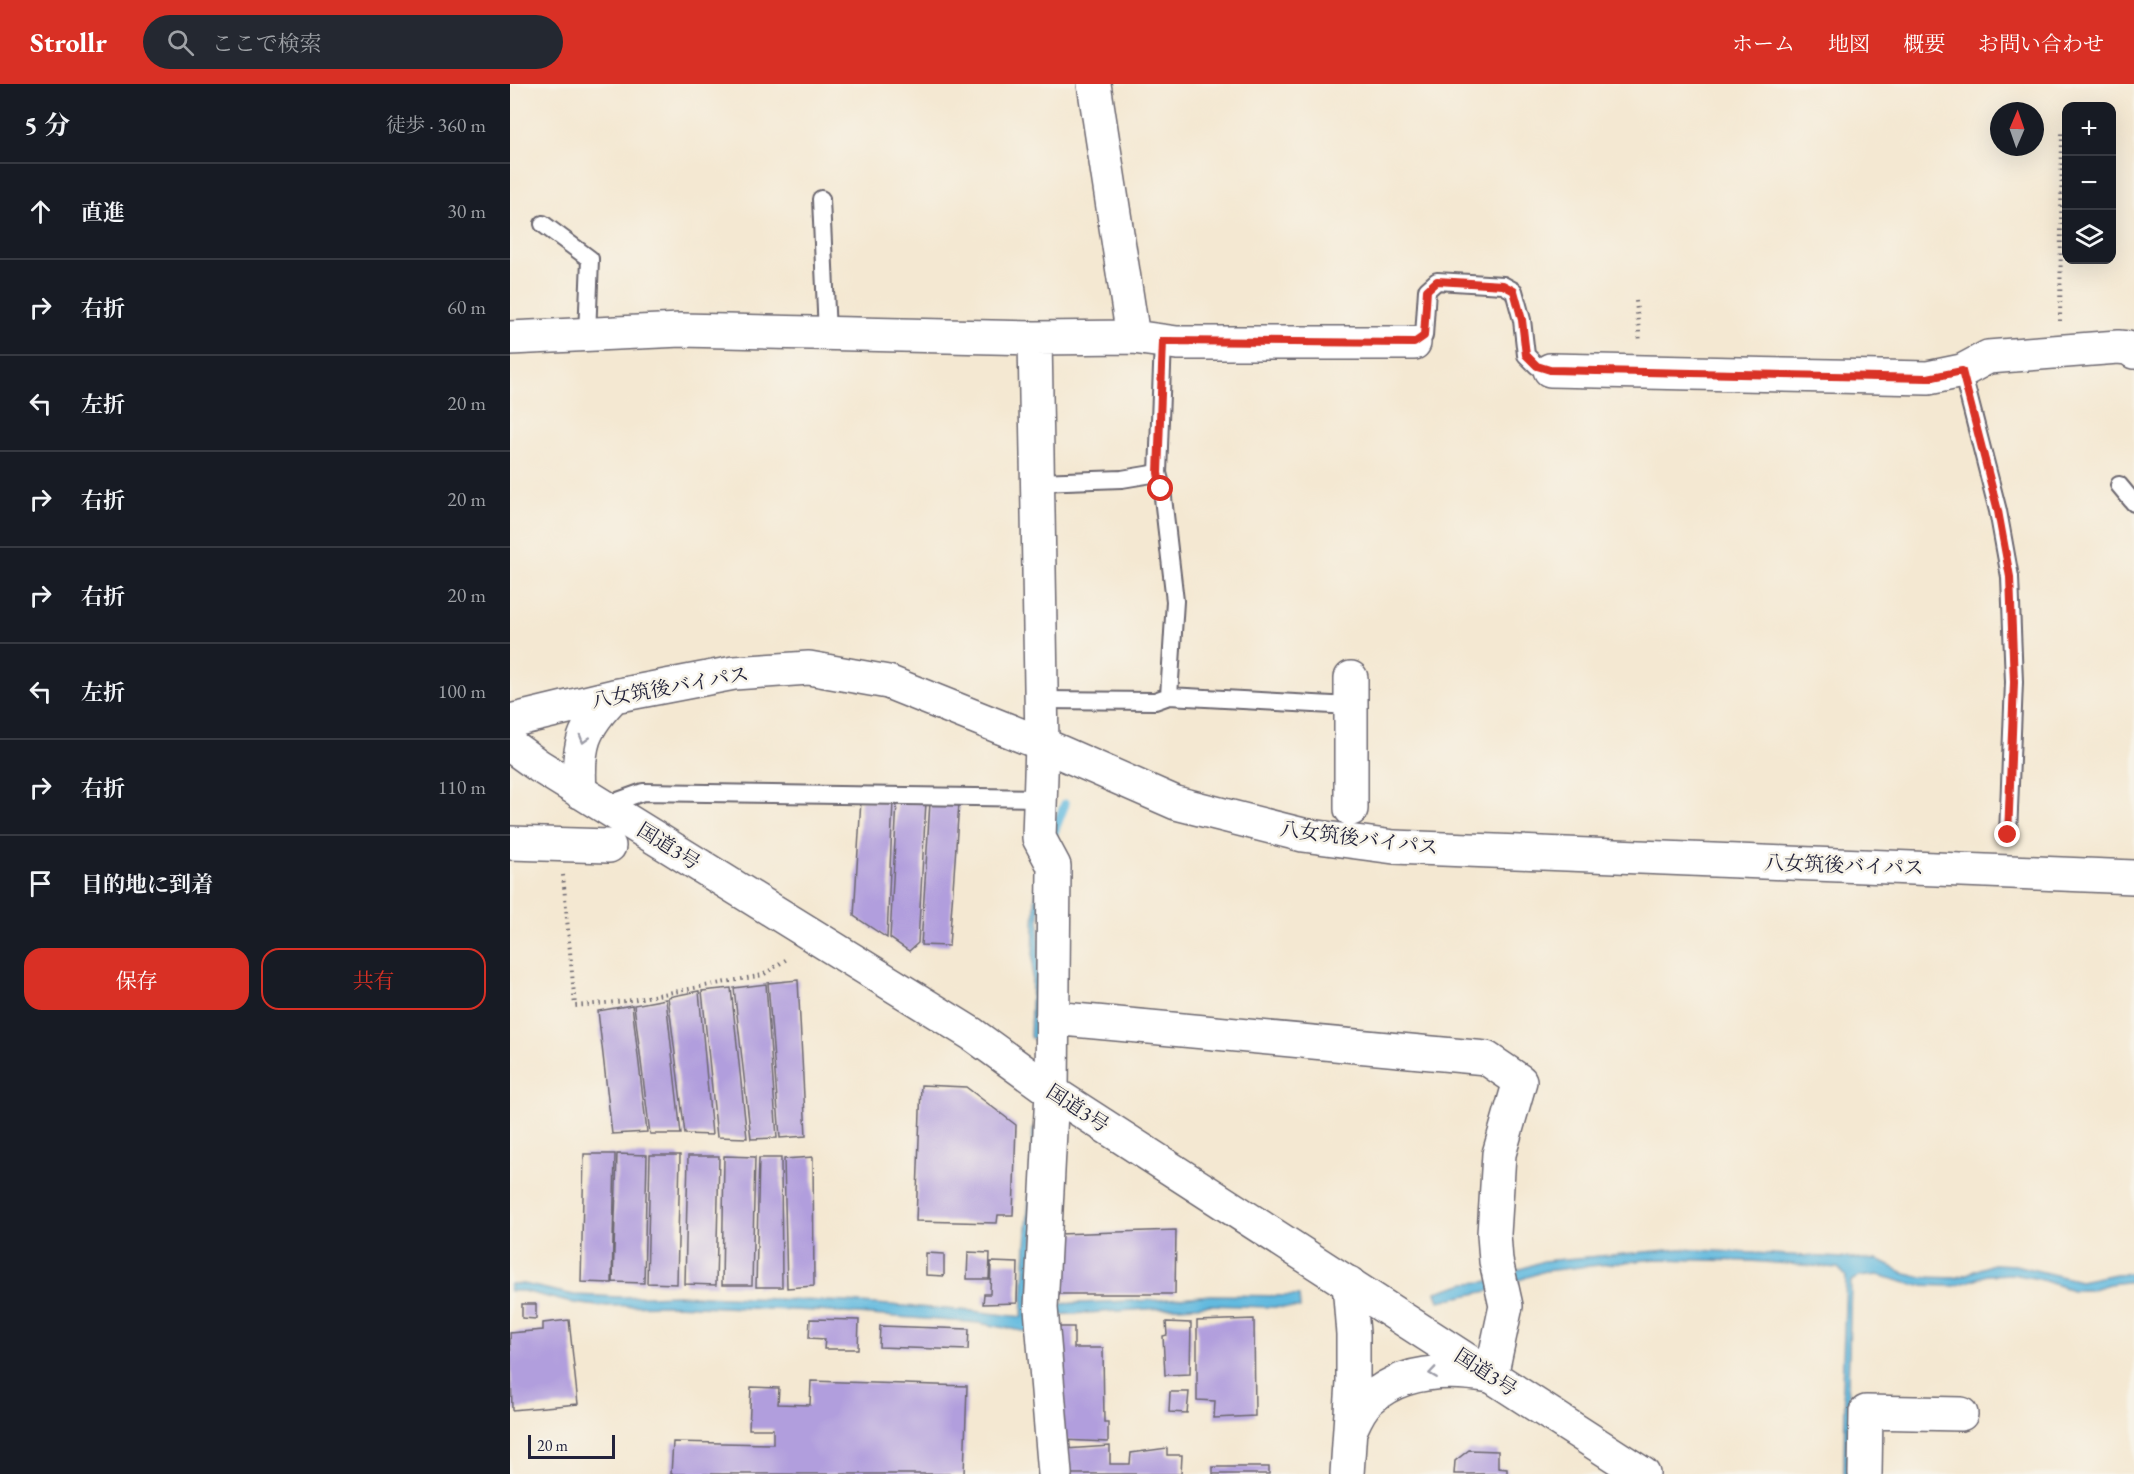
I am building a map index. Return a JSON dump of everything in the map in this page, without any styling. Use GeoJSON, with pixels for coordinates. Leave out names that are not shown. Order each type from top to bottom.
{"type":"FeatureCollection","features":[{"type":"Feature","properties":{"kind":"main road"},"geometry":{"type":"LineString","coordinates":[[1094,84],[1148,339]]}},
{"type":"Feature","properties":{"kind":"main road"},"geometry":{"type":"LineString","coordinates":[[510,338],[681,330],[1414,343]]}},
{"type":"Feature","properties":{"kind":"main road"},"geometry":{"type":"LineString","coordinates":[[1035,338],[1042,744],[1040,838],[1054,866],[1052,1092],[1041,1308],[1055,1474]]}},
{"type":"Feature","properties":{"kind":"main road"},"geometry":{"type":"LineString","coordinates":[[1550,370],[1928,378],[1962,371],[1988,357],[2118,347],[2128,348],[2134,352]]}},
{"type":"Feature","properties":{"kind":"main road","name":"八女筑後バイパス"},"geometry":{"type":"LineString","coordinates":[[510,721],[614,696],[734,672],[808,668],[888,682],[1042,744],[1176,803],[1303,835],[1383,845],[2134,877]]}},
{"type":"Feature","properties":{"kind":"main road"},"geometry":{"type":"LineString","coordinates":[[1351,692],[1351,809]]}},
{"type":"Feature","properties":{"kind":"main road"},"geometry":{"type":"LineString","coordinates":[[592,799],[579,775],[581,746],[588,726],[614,696]]}},
{"type":"Feature","properties":{"kind":"main road","name":"国道3号"},"geometry":{"type":"LineString","coordinates":[[510,745],[592,799],[972,1034],[1052,1092],[1643,1474]]}},
{"type":"Feature","properties":{"kind":"main road"},"geometry":{"type":"LineString","coordinates":[[510,843],[609,846]]}},
{"type":"Feature","properties":{"kind":"main road"},"geometry":{"type":"LineString","coordinates":[[1052,1018],[1486,1058],[1520,1080],[1499,1154],[1494,1234],[1500,1282],[1506,1306],[1491,1376],[1446,1371],[1395,1382],[1370,1399],[1358,1414],[1349,1432]]}},
{"type":"Feature","properties":{"kind":"main road"},"geometry":{"type":"LineString","coordinates":[[1347,1474],[1353,1382],[1350,1283]]}},
{"type":"Feature","properties":{"kind":"main road"},"geometry":{"type":"LineString","coordinates":[[1865,1474],[1866,1412],[1961,1414]]}},
{"type":"Feature","properties":{"kind":"lane"},"geometry":{"type":"LineString","coordinates":[[821,199],[827,333]]}},
{"type":"Feature","properties":{"kind":"lane"},"geometry":{"type":"LineString","coordinates":[[543,224],[590,259],[587,335]]}},
{"type":"Feature","properties":{"kind":"lane"},"geometry":{"type":"LineString","coordinates":[[1414,343],[1424,336],[1427,290],[1437,281],[1503,285],[1514,291],[1522,320],[1526,355],[1537,366],[1550,370]]}},
{"type":"Feature","properties":{"kind":"lane"},"geometry":{"type":"LineString","coordinates":[[1148,339],[1158,473],[1175,601],[1168,696]]}},
{"type":"Feature","properties":{"kind":"lane"},"geometry":{"type":"LineString","coordinates":[[1962,371],[1998,511],[2010,577],[2014,682],[2008,835]]}},
{"type":"Feature","properties":{"kind":"lane"},"geometry":{"type":"LineString","coordinates":[[1038,482],[1122,479],[1158,473]]}},
{"type":"Feature","properties":{"kind":"lane"},"geometry":{"type":"LineString","coordinates":[[2119,485],[2134,503]]}},
{"type":"Feature","properties":{"kind":"lane"},"geometry":{"type":"LineString","coordinates":[[1041,700],[1155,701],[1168,696],[1351,692]]}},
{"type":"Feature","properties":{"kind":"lane"},"geometry":{"type":"LineString","coordinates":[[592,799],[643,792],[1040,798]]}},
{"type":"Feature","properties":{"kind":"path"},"geometry":{"type":"LineString","coordinates":[[2060,351],[2062,133]]}},
{"type":"Feature","properties":{"kind":"path"},"geometry":{"type":"LineString","coordinates":[[1636,301],[1643,372]]}},
{"type":"Feature","properties":{"kind":"path"},"geometry":{"type":"LineString","coordinates":[[560,845],[575,1006],[626,1001],[763,975],[788,958]]}},
{"type":"Feature","properties":{"kind":"water"},"geometry":{"type":"Polygon","coordinates":[[[1036,879],[1040,879],[1037,1038],[1035,1040],[1030,1037],[1036,879]]]}},
{"type":"Feature","properties":{"kind":"water"},"geometry":{"type":"Polygon","coordinates":[[[1033,1128],[1041,1131],[1028,1332],[979,1323],[817,1311],[674,1305],[597,1306],[568,1302],[523,1291],[510,1291],[510,1284],[523,1284],[574,1295],[619,1297],[677,1295],[847,1302],[1022,1317],[1033,1128]]]}},
{"type":"Feature","properties":{"kind":"water"},"geometry":{"type":"Polygon","coordinates":[[[1680,1249],[1878,1260],[1906,1274],[1920,1277],[1956,1278],[1993,1264],[2015,1265],[2080,1281],[2134,1273],[2134,1281],[2109,1284],[2089,1290],[2072,1290],[2039,1279],[2012,1274],[1987,1275],[1955,1286],[1914,1285],[1878,1275],[1858,1277],[1851,1281],[1848,1386],[1850,1401],[1854,1402],[1853,1474],[1844,1474],[1845,1402],[1842,1389],[1846,1276],[1838,1268],[1751,1261],[1655,1259],[1544,1271],[1488,1291],[1439,1301],[1436,1292],[1466,1283],[1485,1282],[1543,1261],[1680,1249]]]}},
{"type":"Feature","properties":{"kind":"water"},"geometry":{"type":"Polygon","coordinates":[[[1211,1295],[1299,1296],[1300,1308],[1210,1305],[1056,1315],[1054,1304],[1158,1300],[1211,1295]]]}},
{"type":"Feature","properties":{"kind":"building"},"geometry":{"type":"Polygon","coordinates":[[[861,800],[893,801],[887,938],[854,916],[861,800]]]}},
{"type":"Feature","properties":{"kind":"building"},"geometry":{"type":"Polygon","coordinates":[[[897,801],[926,802],[918,943],[909,951],[890,938],[897,801]]]}},
{"type":"Feature","properties":{"kind":"building"},"geometry":{"type":"Polygon","coordinates":[[[930,802],[959,803],[949,946],[921,945],[930,802]]]}},
{"type":"Feature","properties":{"kind":"building"},"geometry":{"type":"Polygon","coordinates":[[[798,980],[806,1136],[780,1138],[768,983],[798,980]]]}},
{"type":"Feature","properties":{"kind":"building"},"geometry":{"type":"Polygon","coordinates":[[[766,984],[777,1138],[751,1139],[734,988],[766,984]]]}},
{"type":"Feature","properties":{"kind":"building"},"geometry":{"type":"Polygon","coordinates":[[[731,988],[747,1138],[717,1137],[702,991],[731,988]]]}},
{"type":"Feature","properties":{"kind":"building"},"geometry":{"type":"Polygon","coordinates":[[[699,991],[712,1135],[685,1134],[668,997],[699,991]]]}},
{"type":"Feature","properties":{"kind":"building"},"geometry":{"type":"Polygon","coordinates":[[[666,999],[681,1134],[650,1134],[634,1005],[666,999]]]}},
{"type":"Feature","properties":{"kind":"building"},"geometry":{"type":"Polygon","coordinates":[[[632,1005],[647,1132],[612,1134],[598,1011],[632,1005]]]}},
{"type":"Feature","properties":{"kind":"building"},"geometry":{"type":"Polygon","coordinates":[[[921,1085],[966,1087],[1016,1125],[1013,1215],[998,1215],[997,1223],[916,1221],[921,1085]]]}},
{"type":"Feature","properties":{"kind":"building"},"geometry":{"type":"Polygon","coordinates":[[[584,1154],[615,1154],[612,1283],[581,1282],[584,1154]]]}},
{"type":"Feature","properties":{"kind":"building"},"geometry":{"type":"Polygon","coordinates":[[[617,1154],[647,1155],[644,1283],[613,1282],[617,1154]]]}},
{"type":"Feature","properties":{"kind":"building"},"geometry":{"type":"Polygon","coordinates":[[[650,1155],[680,1155],[677,1284],[647,1283],[650,1155]]]}},
{"type":"Feature","properties":{"kind":"building"},"geometry":{"type":"Polygon","coordinates":[[[688,1156],[719,1156],[716,1285],[685,1284],[688,1156]]]}},
{"type":"Feature","properties":{"kind":"building"},"geometry":{"type":"Polygon","coordinates":[[[724,1156],[755,1157],[752,1285],[722,1285],[724,1156]]]}},
{"type":"Feature","properties":{"kind":"building"},"geometry":{"type":"Polygon","coordinates":[[[813,1157],[814,1286],[787,1288],[784,1159],[813,1157]]]}},
{"type":"Feature","properties":{"kind":"building"},"geometry":{"type":"Polygon","coordinates":[[[759,1158],[781,1158],[782,1287],[756,1287],[759,1158]]]}},
{"type":"Feature","properties":{"kind":"building"},"geometry":{"type":"Polygon","coordinates":[[[1176,1230],[1175,1294],[1059,1294],[1059,1234],[1176,1230]]]}},
{"type":"Feature","properties":{"kind":"building"},"geometry":{"type":"Polygon","coordinates":[[[968,1252],[990,1253],[989,1279],[967,1279],[968,1252]]]}},
{"type":"Feature","properties":{"kind":"building"},"geometry":{"type":"Polygon","coordinates":[[[926,1253],[944,1254],[944,1276],[926,1275],[926,1253]]]}},
{"type":"Feature","properties":{"kind":"building"},"geometry":{"type":"Polygon","coordinates":[[[991,1262],[1018,1263],[1017,1303],[983,1304],[984,1294],[990,1294],[991,1262]]]}},
{"type":"Feature","properties":{"kind":"building"},"geometry":{"type":"Polygon","coordinates":[[[522,1304],[536,1304],[536,1319],[522,1318],[522,1304]]]}},
{"type":"Feature","properties":{"kind":"building"},"geometry":{"type":"Polygon","coordinates":[[[810,1319],[859,1320],[858,1349],[824,1349],[825,1339],[809,1338],[810,1319]]]}},
{"type":"Feature","properties":{"kind":"building"},"geometry":{"type":"Polygon","coordinates":[[[1254,1319],[1255,1416],[1214,1418],[1215,1401],[1197,1400],[1197,1321],[1254,1319]]]}},
{"type":"Feature","properties":{"kind":"building"},"geometry":{"type":"Polygon","coordinates":[[[569,1320],[578,1404],[512,1410],[510,1333],[543,1330],[543,1323],[569,1320]]]}},
{"type":"Feature","properties":{"kind":"building"},"geometry":{"type":"Polygon","coordinates":[[[1166,1322],[1191,1323],[1190,1374],[1165,1375],[1163,1336],[1167,1335],[1166,1322]]]}},
{"type":"Feature","properties":{"kind":"building"},"geometry":{"type":"Polygon","coordinates":[[[880,1326],[969,1329],[968,1350],[879,1347],[880,1326]]]}},
{"type":"Feature","properties":{"kind":"building"},"geometry":{"type":"Polygon","coordinates":[[[1059,1327],[1074,1327],[1074,1348],[1103,1348],[1104,1422],[1108,1422],[1108,1442],[1062,1440],[1059,1327]]]}},
{"type":"Feature","properties":{"kind":"building"},"geometry":{"type":"Polygon","coordinates":[[[811,1381],[967,1386],[964,1474],[671,1474],[673,1442],[773,1444],[773,1429],[749,1429],[751,1387],[779,1388],[778,1404],[810,1405],[811,1381]]]}},
{"type":"Feature","properties":{"kind":"building"},"geometry":{"type":"Polygon","coordinates":[[[1170,1392],[1189,1392],[1187,1413],[1169,1412],[1170,1392]]]}},
{"type":"Feature","properties":{"kind":"building"},"geometry":{"type":"Polygon","coordinates":[[[1110,1446],[1110,1464],[1130,1464],[1131,1453],[1167,1448],[1167,1455],[1182,1455],[1181,1474],[1066,1474],[1065,1449],[1110,1446]]]}},
{"type":"Feature","properties":{"kind":"building"},"geometry":{"type":"Polygon","coordinates":[[[1469,1450],[1498,1451],[1498,1468],[1507,1469],[1507,1474],[1454,1474],[1455,1461],[1469,1450]]]}},
{"type":"Feature","properties":{"kind":"building"},"geometry":{"type":"Polygon","coordinates":[[[1213,1467],[1269,1467],[1269,1474],[1213,1474],[1213,1467]]]}},
{"type":"Feature","properties":{"kind":"waterway"},"geometry":{"type":"LineString","coordinates":[[1052,837],[1065,804]]}},
{"type":"Feature","properties":{"kind":"route"},"geometry":{"type":"LineString","coordinates":[[1161,489],[1158,473],[1158,426],[1163,385],[1163,341],[1177,343],[1414,343],[1424,336],[1427,290],[1437,281],[1503,285],[1514,291],[1522,320],[1526,355],[1537,366],[1550,370],[1928,378],[1962,371],[1998,511],[2010,577],[2014,682],[2008,835]]}}]}
